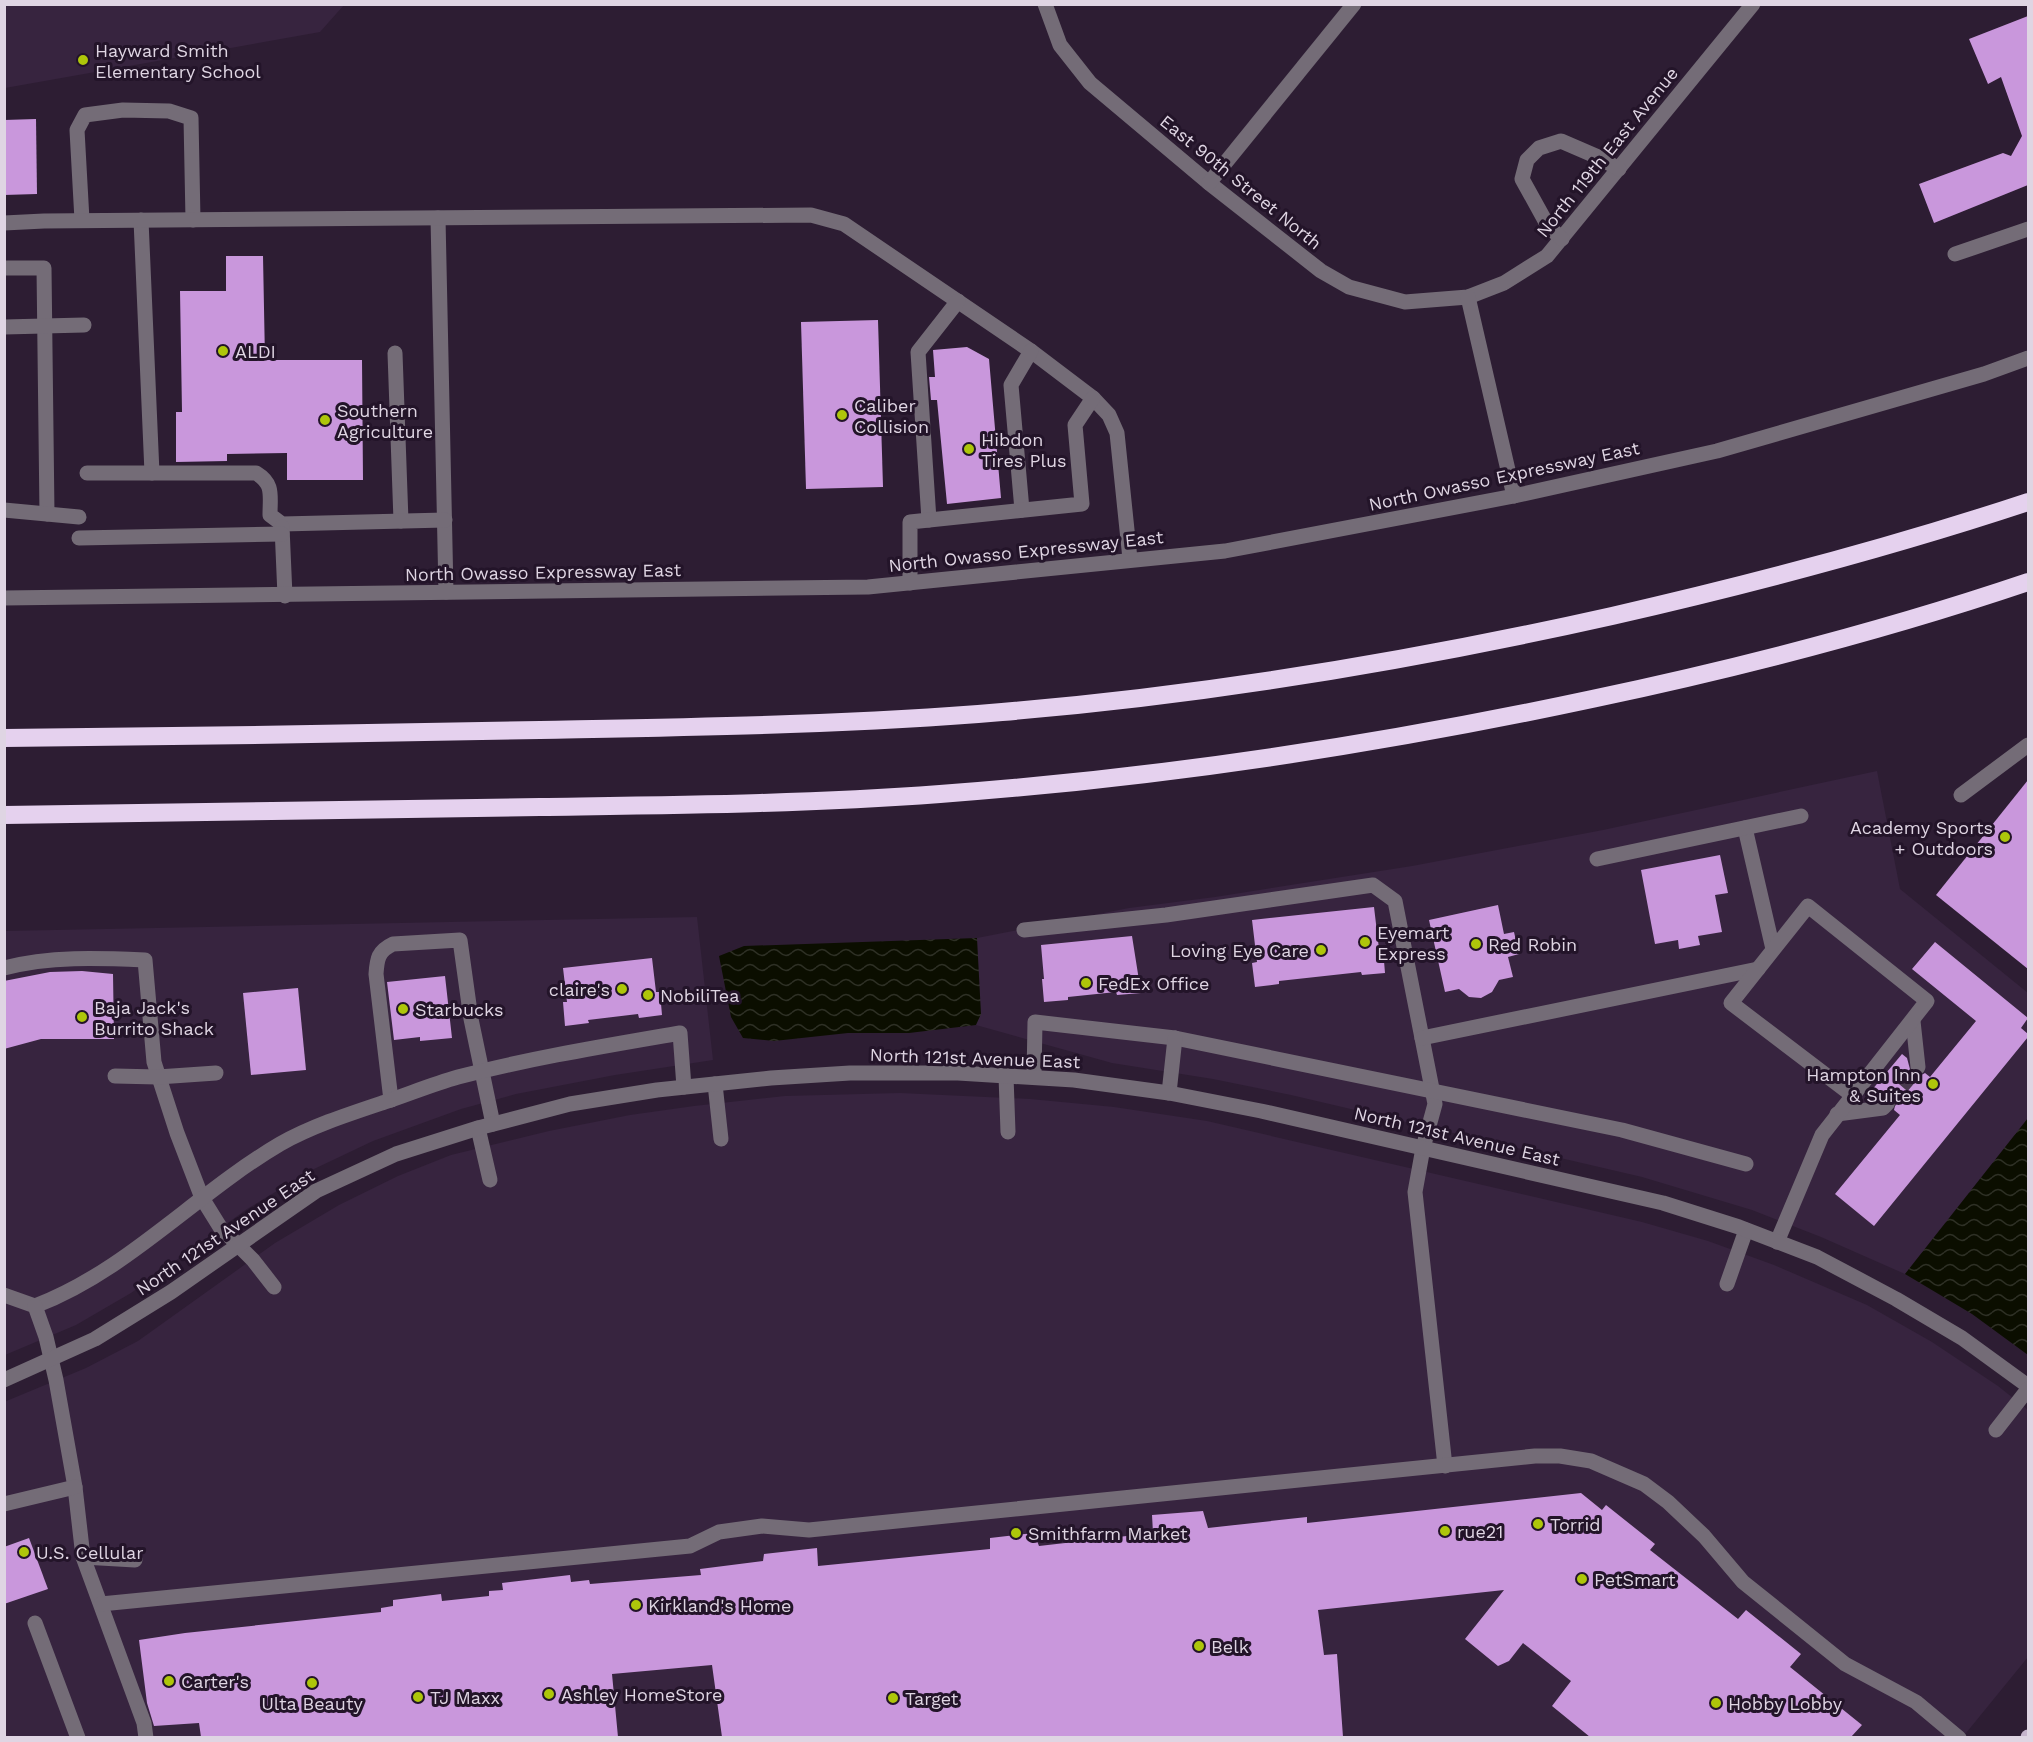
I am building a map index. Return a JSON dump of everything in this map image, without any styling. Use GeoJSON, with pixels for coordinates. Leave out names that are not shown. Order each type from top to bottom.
{"type":"FeatureCollection","features":[{"type":"Feature","properties":{"kind":"highway"},"geometry":{"type":"LineString","coordinates":[[4,738],[837,723],[1006,712],[1189,691],[1366,666],[1533,633],[1698,596],[1828,563],[2028,502]]}},
{"type":"Feature","properties":{"kind":"highway"},"geometry":{"type":"LineString","coordinates":[[4,815],[776,804],[939,794],[1113,778],[1389,739],[1651,687],[1818,646],[1963,604],[2028,582]]}},
{"type":"Feature","properties":{"kind":"street","name":"East 90th Street North"},"geometry":{"type":"LineString","coordinates":[[1045,4],[1060,45],[1090,83],[1209,183],[1321,271],[1349,287],[1405,302],[1468,297]]}},
{"type":"Feature","properties":{"kind":"street","name":"North 119th East Avenue"},"geometry":{"type":"LineString","coordinates":[[1468,297],[1504,283],[1547,256],[1753,4]]}},
{"type":"Feature","properties":{"kind":"street"},"geometry":{"type":"LineString","coordinates":[[1209,183],[1349,6]]}},
{"type":"Feature","properties":{"kind":"street"},"geometry":{"type":"LineString","coordinates":[[82,220],[77,130],[85,115],[123,110],[168,111],[191,118],[193,220]]}},
{"type":"Feature","properties":{"kind":"street"},"geometry":{"type":"LineString","coordinates":[[1562,239],[1548,226],[1522,178],[1527,160],[1539,148],[1561,141],[1619,169]]}},
{"type":"Feature","properties":{"kind":"street"},"geometry":{"type":"LineString","coordinates":[[4,223],[82,220],[811,215],[844,224],[1031,351],[1093,398],[1109,415],[1117,433],[1130,559]]}},
{"type":"Feature","properties":{"kind":"street"},"geometry":{"type":"LineString","coordinates":[[438,218],[446,592]]}},
{"type":"Feature","properties":{"kind":"street"},"geometry":{"type":"LineString","coordinates":[[141,220],[152,473]]}},
{"type":"Feature","properties":{"kind":"street"},"geometry":{"type":"LineString","coordinates":[[1955,254],[2028,229]]}},
{"type":"Feature","properties":{"kind":"street"},"geometry":{"type":"LineString","coordinates":[[4,268],[44,268],[47,514]]}},
{"type":"Feature","properties":{"kind":"street"},"geometry":{"type":"LineString","coordinates":[[1468,297],[1514,496]]}},
{"type":"Feature","properties":{"kind":"street"},"geometry":{"type":"LineString","coordinates":[[929,520],[918,352],[958,301]]}},
{"type":"Feature","properties":{"kind":"street"},"geometry":{"type":"LineString","coordinates":[[4,327],[84,325]]}},
{"type":"Feature","properties":{"kind":"street"},"geometry":{"type":"LineString","coordinates":[[1022,510],[1011,385],[1031,351]]}},
{"type":"Feature","properties":{"kind":"street"},"geometry":{"type":"LineString","coordinates":[[395,353],[401,521]]}},
{"type":"Feature","properties":{"kind":"street","name":"North Owasso Expressway East"},"geometry":{"type":"LineString","coordinates":[[4,598],[868,587],[1225,551],[1514,496],[1717,451],[1984,374],[2028,358]]}},
{"type":"Feature","properties":{"kind":"street"},"geometry":{"type":"LineString","coordinates":[[910,583],[910,522],[1082,504],[1075,425],[1093,398]]}},
{"type":"Feature","properties":{"kind":"street"},"geometry":{"type":"LineString","coordinates":[[87,472],[256,473],[269,485],[270,515],[282,529],[285,596]]}},
{"type":"Feature","properties":{"kind":"street"},"geometry":{"type":"LineString","coordinates":[[4,510],[79,517]]}},
{"type":"Feature","properties":{"kind":"street"},"geometry":{"type":"LineString","coordinates":[[79,538],[445,520]]}},
{"type":"Feature","properties":{"kind":"street"},"geometry":{"type":"LineString","coordinates":[[1961,795],[2028,745]]}},
{"type":"Feature","properties":{"kind":"street"},"geometry":{"type":"LineString","coordinates":[[1597,859],[1801,816]]}},
{"type":"Feature","properties":{"kind":"street"},"geometry":{"type":"LineString","coordinates":[[1746,828],[1773,949]]}},
{"type":"Feature","properties":{"kind":"street"},"geometry":{"type":"LineString","coordinates":[[1024,930],[1166,915],[1372,885],[1395,902],[1435,1104],[1423,1148],[1415,1192],[1445,1466]]}},
{"type":"Feature","properties":{"kind":"street"},"geometry":{"type":"LineString","coordinates":[[1777,1242],[1822,1135],[1927,1001],[1808,906],[1731,1003],[1852,1095]]}},
{"type":"Feature","properties":{"kind":"street"},"geometry":{"type":"LineString","coordinates":[[391,1100],[376,974],[377,959],[383,948],[393,944],[460,940],[481,1072],[490,1180]]}},
{"type":"Feature","properties":{"kind":"street"},"geometry":{"type":"LineString","coordinates":[[4,968],[26,962],[86,958],[145,960],[154,1062],[202,1198],[220,1227],[253,1260],[274,1287]]}},
{"type":"Feature","properties":{"kind":"street"},"geometry":{"type":"LineString","coordinates":[[1422,1038],[1758,969]]}},
{"type":"Feature","properties":{"kind":"street"},"geometry":{"type":"LineString","coordinates":[[1913,1021],[1918,1067]]}},
{"type":"Feature","properties":{"kind":"street"},"geometry":{"type":"LineString","coordinates":[[1034,1077],[1035,1022],[1175,1038],[1622,1130],[1746,1164]]}},
{"type":"Feature","properties":{"kind":"street"},"geometry":{"type":"LineString","coordinates":[[4,1295],[35,1306],[55,1298],[106,1270],[202,1198],[280,1144],[314,1128],[455,1078],[535,1059],[680,1033],[684,1087]]}},
{"type":"Feature","properties":{"kind":"street"},"geometry":{"type":"LineString","coordinates":[[1169,1093],[1175,1038]]}},
{"type":"Feature","properties":{"kind":"street"},"geometry":{"type":"LineString","coordinates":[[116,1077],[216,1073]]}},
{"type":"Feature","properties":{"kind":"street","name":"North 121st Avenue East"},"geometry":{"type":"LineString","coordinates":[[4,1380],[95,1339],[171,1292],[316,1191],[396,1154],[486,1126],[570,1104],[684,1087],[850,1073],[958,1073],[1074,1080],[1169,1093],[1261,1111],[1663,1203],[1746,1230],[1817,1257],[1896,1299],[1962,1338],[2028,1387]]}},
{"type":"Feature","properties":{"kind":"street"},"geometry":{"type":"LineString","coordinates":[[1006,1076],[1008,1132]]}},
{"type":"Feature","properties":{"kind":"street"},"geometry":{"type":"LineString","coordinates":[[716,1084],[722,1139]]}},
{"type":"Feature","properties":{"kind":"street"},"geometry":{"type":"LineString","coordinates":[[1837,1114],[1883,1108],[1887,1104]]}},
{"type":"Feature","properties":{"kind":"street"},"geometry":{"type":"LineString","coordinates":[[1726,1284],[1746,1230]]}},
{"type":"Feature","properties":{"kind":"street"},"geometry":{"type":"LineString","coordinates":[[35,1306],[52,1360],[75,1487],[83,1557],[144,1723],[146,1737]]}},
{"type":"Feature","properties":{"kind":"street"},"geometry":{"type":"LineString","coordinates":[[1996,1430],[2028,1387]]}},
{"type":"Feature","properties":{"kind":"street"},"geometry":{"type":"LineString","coordinates":[[101,1604],[690,1546],[719,1532],[762,1526],[809,1530],[1535,1456],[1560,1456],[1591,1461],[1644,1484],[1704,1536],[1743,1582],[1845,1664],[1916,1702],[1959,1737]]}},
{"type":"Feature","properties":{"kind":"street"},"geometry":{"type":"LineString","coordinates":[[4,1504],[75,1487]]}},
{"type":"Feature","properties":{"kind":"street"},"geometry":{"type":"LineString","coordinates":[[83,1557],[135,1560]]}},
{"type":"Feature","properties":{"kind":"street"},"geometry":{"type":"LineString","coordinates":[[35,1623],[78,1737]]}},
{"type":"Feature","properties":{"kind":"shaded area","name":"Hayward Smith Elementary School"},"geometry":{"type":"Polygon","coordinates":[[[5,4],[344,5],[320,32],[5,88],[5,4]]]}},
{"type":"Feature","properties":{"kind":"shaded area"},"geometry":{"type":"Polygon","coordinates":[[[1877,771],[1900,889],[2028,993],[2028,1118],[1905,1274],[1752,1210],[1642,1177],[1291,1095],[1213,1079],[1112,1063],[976,1025],[977,938],[1129,908],[1412,866],[1603,830],[1877,771]]]}},
{"type":"Feature","properties":{"kind":"shaded area"},"geometry":{"type":"Polygon","coordinates":[[[697,917],[713,1060],[615,1075],[516,1094],[461,1109],[373,1141],[314,1169],[247,1209],[131,1293],[76,1325],[5,1355],[5,931],[697,917]]]}},
{"type":"Feature","properties":{"kind":"shaded area","name":"Smithfarm Market"},"geometry":{"type":"Polygon","coordinates":[[[900,1093],[1030,1099],[1114,1107],[1207,1121],[1642,1222],[1708,1241],[1774,1265],[1867,1305],[1932,1342],[1998,1386],[2028,1410],[2028,1657],[1962,1738],[5,1737],[4,1402],[86,1368],[138,1341],[275,1243],[339,1205],[398,1176],[451,1155],[549,1131],[630,1115],[694,1106],[785,1096],[900,1093]]]}},
{"type":"Feature","properties":{"kind":"water"},"geometry":{"type":"Polygon","coordinates":[[[977,938],[981,1014],[976,1025],[909,1033],[848,1033],[774,1041],[743,1038],[731,1017],[719,956],[744,946],[977,938]]]}},
{"type":"Feature","properties":{"kind":"water"},"geometry":{"type":"Polygon","coordinates":[[[2028,1118],[2028,1355],[1972,1314],[1905,1274],[2028,1118]]]}},
{"type":"Feature","properties":{"kind":"building"},"geometry":{"type":"Polygon","coordinates":[[[2028,16],[2028,185],[1934,223],[1919,184],[2003,153],[2011,156],[2022,136],[2001,77],[1988,84],[1969,39],[2028,16]]]}},
{"type":"Feature","properties":{"kind":"building"},"geometry":{"type":"Polygon","coordinates":[[[36,119],[37,194],[4,195],[4,120],[36,119]]]}},
{"type":"Feature","properties":{"kind":"building"},"geometry":{"type":"Polygon","coordinates":[[[226,256],[263,256],[265,360],[362,360],[363,480],[287,480],[287,453],[227,454],[227,461],[176,462],[176,412],[182,412],[180,291],[226,291],[226,256]]]}},
{"type":"Feature","properties":{"kind":"building","name":"Caliber Collision"},"geometry":{"type":"Polygon","coordinates":[[[878,320],[883,487],[806,489],[801,322],[878,320]]]}},
{"type":"Feature","properties":{"kind":"building","name":"Hibdon Tires Plus"},"geometry":{"type":"Polygon","coordinates":[[[967,347],[989,359],[1001,498],[947,504],[937,400],[931,400],[929,377],[935,377],[933,350],[967,347]]]}},
{"type":"Feature","properties":{"kind":"building","name":"Academy Sports + Outdoors"},"geometry":{"type":"Polygon","coordinates":[[[2028,780],[2028,969],[1936,895],[2028,780]]]}},
{"type":"Feature","properties":{"kind":"building"},"geometry":{"type":"Polygon","coordinates":[[[1720,855],[1728,893],[1715,895],[1722,932],[1698,936],[1700,945],[1679,949],[1678,940],[1655,944],[1641,870],[1720,855]]]}},
{"type":"Feature","properties":{"kind":"building","name":"Red Robin"},"geometry":{"type":"Polygon","coordinates":[[[1498,905],[1504,934],[1514,932],[1519,954],[1508,957],[1513,977],[1499,980],[1492,992],[1481,998],[1469,997],[1459,989],[1445,992],[1429,920],[1498,905]]]}},
{"type":"Feature","properties":{"kind":"building"},"geometry":{"type":"Polygon","coordinates":[[[1374,907],[1379,949],[1383,949],[1385,973],[1362,975],[1361,972],[1279,981],[1279,984],[1255,987],[1252,963],[1257,962],[1252,920],[1374,907]]]}},
{"type":"Feature","properties":{"kind":"building"},"geometry":{"type":"Polygon","coordinates":[[[1132,936],[1141,993],[1117,995],[1116,992],[1044,1002],[1041,945],[1132,936]]]}},
{"type":"Feature","properties":{"kind":"building","name":"Hampton Inn & Suites"},"geometry":{"type":"Polygon","coordinates":[[[1935,942],[2028,1018],[2021,1028],[2028,1034],[2028,1037],[1874,1226],[1835,1194],[1900,1115],[1894,1110],[1896,1102],[1893,1097],[1885,1095],[1879,1098],[1871,1091],[1902,1054],[1907,1058],[1911,1073],[1918,1077],[1925,1073],[1930,1077],[1976,1021],[1912,969],[1935,942]]]}},
{"type":"Feature","properties":{"kind":"building"},"geometry":{"type":"Polygon","coordinates":[[[652,958],[656,992],[660,992],[662,1015],[639,1018],[638,1014],[588,1020],[589,1023],[565,1026],[563,1002],[567,1002],[563,968],[652,958]]]}},
{"type":"Feature","properties":{"kind":"building"},"geometry":{"type":"Polygon","coordinates":[[[82,971],[113,974],[114,1039],[41,1039],[4,1049],[4,981],[50,972],[82,971]]]}},
{"type":"Feature","properties":{"kind":"building"},"geometry":{"type":"Polygon","coordinates":[[[445,976],[452,1038],[420,1041],[420,1037],[394,1040],[387,982],[445,976]]]}},
{"type":"Feature","properties":{"kind":"building"},"geometry":{"type":"Polygon","coordinates":[[[298,988],[306,1070],[251,1075],[243,993],[298,988]]]}},
{"type":"Feature","properties":{"kind":"building"},"geometry":{"type":"Polygon","coordinates":[[[1581,1493],[1602,1510],[1606,1505],[1655,1544],[1650,1550],[1738,1619],[1746,1610],[1801,1654],[1790,1667],[1862,1725],[1851,1737],[1590,1737],[1552,1706],[1571,1681],[1523,1643],[1509,1661],[1498,1666],[1465,1639],[1504,1590],[1318,1610],[1324,1655],[1337,1654],[1343,1737],[722,1737],[712,1665],[612,1674],[618,1737],[201,1737],[199,1723],[154,1726],[147,1703],[139,1640],[381,1612],[381,1608],[393,1606],[393,1600],[441,1594],[442,1601],[489,1596],[489,1591],[503,1590],[502,1583],[570,1575],[571,1582],[589,1580],[590,1584],[701,1575],[700,1569],[763,1561],[764,1554],[817,1548],[818,1566],[990,1549],[990,1538],[1034,1533],[1039,1546],[1153,1533],[1152,1515],[1203,1511],[1208,1528],[1307,1517],[1307,1523],[1581,1493]]]}},
{"type":"Feature","properties":{"kind":"building"},"geometry":{"type":"Polygon","coordinates":[[[29,1538],[48,1589],[4,1604],[4,1547],[29,1538]]]}},
{"type":"Feature","properties":{"kind":"tunnel"},"geometry":{"type":"LineString","coordinates":[[1887,1104],[1918,1067]]}},
{"type":"Feature","properties":{"kind":"place","name":"Hayward Smith Elementary School"},"geometry":{"type":"Point","coordinates":[83,60]}},
{"type":"Feature","properties":{"kind":"place","name":"ALDI"},"geometry":{"type":"Point","coordinates":[223,351]}},
{"type":"Feature","properties":{"kind":"place","name":"Caliber Collision"},"geometry":{"type":"Point","coordinates":[842,415]}},
{"type":"Feature","properties":{"kind":"place","name":"Southern Agriculture"},"geometry":{"type":"Point","coordinates":[325,420]}},
{"type":"Feature","properties":{"kind":"place","name":"Hibdon Tires Plus"},"geometry":{"type":"Point","coordinates":[969,449]}},
{"type":"Feature","properties":{"kind":"place","name":"Academy Sports + Outdoors"},"geometry":{"type":"Point","coordinates":[2005,837]}},
{"type":"Feature","properties":{"kind":"place","name":"Eyemart Express"},"geometry":{"type":"Point","coordinates":[1365,942]}},
{"type":"Feature","properties":{"kind":"place","name":"Red Robin"},"geometry":{"type":"Point","coordinates":[1476,944]}},
{"type":"Feature","properties":{"kind":"place","name":"Loving Eye Care"},"geometry":{"type":"Point","coordinates":[1321,950]}},
{"type":"Feature","properties":{"kind":"place","name":"FedEx Office"},"geometry":{"type":"Point","coordinates":[1086,983]}},
{"type":"Feature","properties":{"kind":"place","name":"claire's"},"geometry":{"type":"Point","coordinates":[622,989]}},
{"type":"Feature","properties":{"kind":"place","name":"NobiliTea"},"geometry":{"type":"Point","coordinates":[648,995]}},
{"type":"Feature","properties":{"kind":"place","name":"Starbucks"},"geometry":{"type":"Point","coordinates":[403,1009]}},
{"type":"Feature","properties":{"kind":"place","name":"Baja Jack's Burrito Shack"},"geometry":{"type":"Point","coordinates":[82,1017]}},
{"type":"Feature","properties":{"kind":"place","name":"Hampton Inn & Suites"},"geometry":{"type":"Point","coordinates":[1933,1084]}},
{"type":"Feature","properties":{"kind":"place","name":"Torrid"},"geometry":{"type":"Point","coordinates":[1538,1524]}},
{"type":"Feature","properties":{"kind":"place","name":"rue21"},"geometry":{"type":"Point","coordinates":[1445,1531]}},
{"type":"Feature","properties":{"kind":"place","name":"Smithfarm Market"},"geometry":{"type":"Point","coordinates":[1016,1533]}},
{"type":"Feature","properties":{"kind":"place","name":"U.S. Cellular"},"geometry":{"type":"Point","coordinates":[24,1552]}},
{"type":"Feature","properties":{"kind":"place","name":"PetSmart"},"geometry":{"type":"Point","coordinates":[1582,1579]}},
{"type":"Feature","properties":{"kind":"place","name":"Kirkland's Home"},"geometry":{"type":"Point","coordinates":[636,1605]}},
{"type":"Feature","properties":{"kind":"place","name":"Belk"},"geometry":{"type":"Point","coordinates":[1199,1646]}},
{"type":"Feature","properties":{"kind":"place","name":"Carter's"},"geometry":{"type":"Point","coordinates":[169,1681]}},
{"type":"Feature","properties":{"kind":"place","name":"Ulta Beauty"},"geometry":{"type":"Point","coordinates":[312,1683]}},
{"type":"Feature","properties":{"kind":"place","name":"Ashley HomeStore"},"geometry":{"type":"Point","coordinates":[549,1694]}},
{"type":"Feature","properties":{"kind":"place","name":"TJ Maxx"},"geometry":{"type":"Point","coordinates":[418,1697]}},
{"type":"Feature","properties":{"kind":"place","name":"Target"},"geometry":{"type":"Point","coordinates":[893,1698]}},
{"type":"Feature","properties":{"kind":"place","name":"Hobby Lobby"},"geometry":{"type":"Point","coordinates":[1716,1703]}}]}
